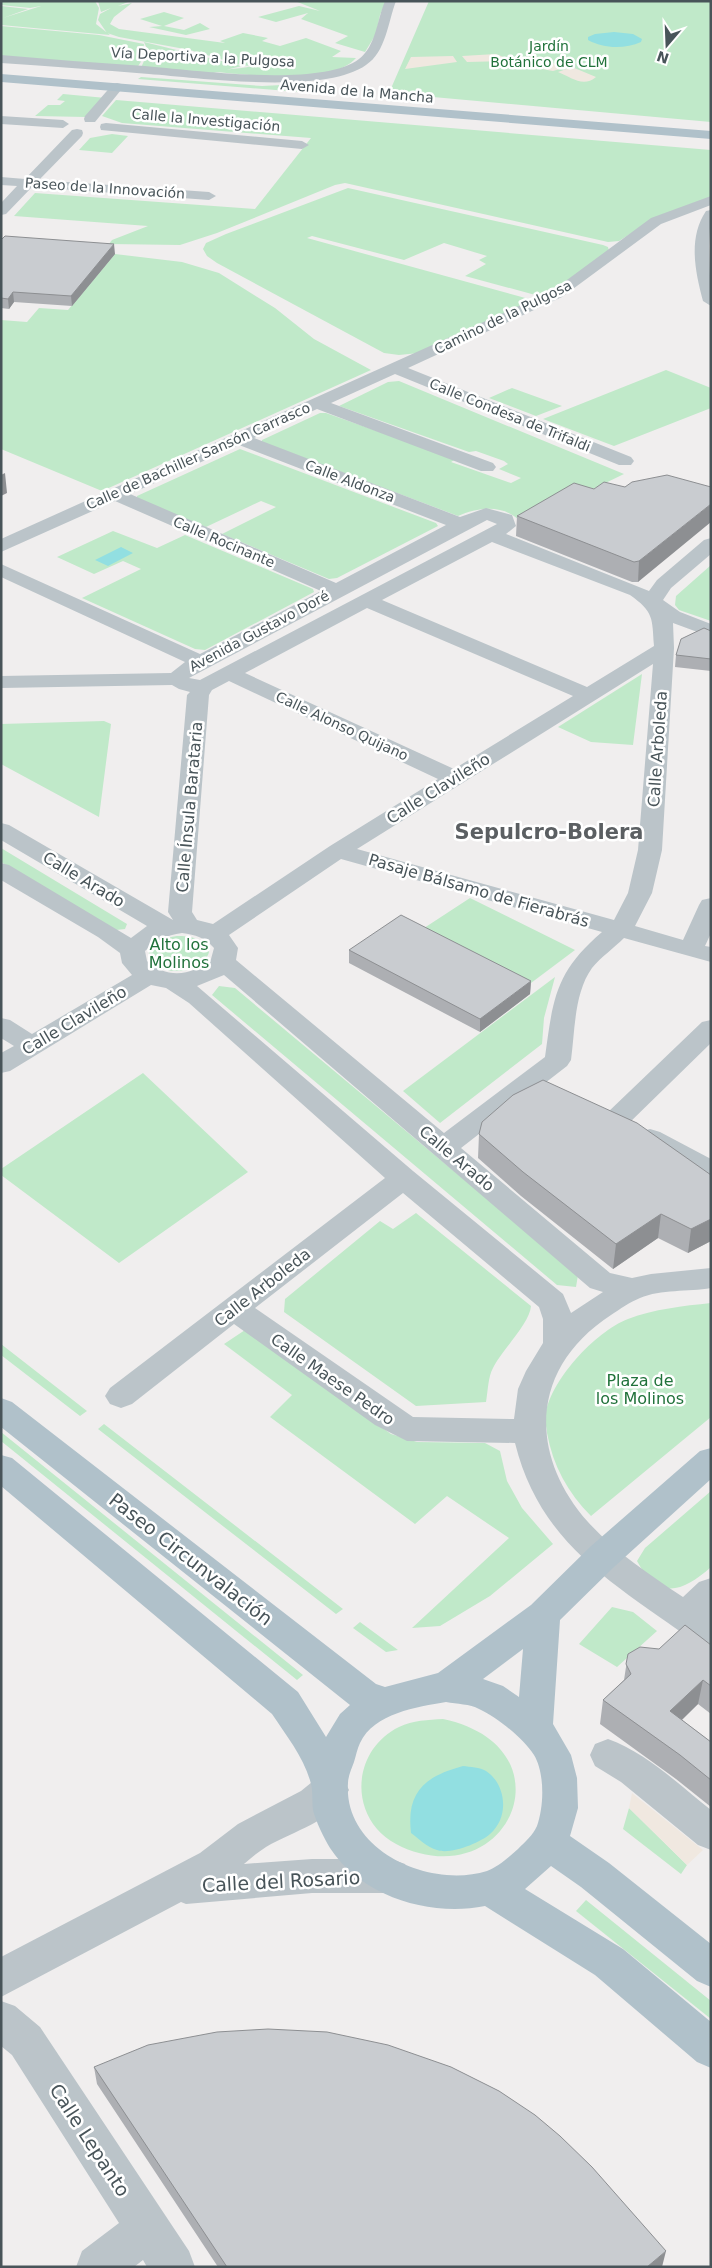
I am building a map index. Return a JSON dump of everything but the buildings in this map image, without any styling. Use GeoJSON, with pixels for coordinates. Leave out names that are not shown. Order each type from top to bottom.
{"type":"FeatureCollection","features":[{"type":"Feature","properties":{"kind":"main road","name":"Avenida de la Mancha"},"geometry":{"type":"LineString","coordinates":[[1,73],[711,130]]}},
{"type":"Feature","properties":{"kind":"main road","name":"Avenida de la Mancha"},"geometry":{"type":"LineString","coordinates":[[1,78],[711,135]]}},
{"type":"Feature","properties":{"kind":"main road","name":"Paseo Circunvalación"},"geometry":{"type":"LineString","coordinates":[[1,1410],[365,1696],[384,1702]]}},
{"type":"Feature","properties":{"kind":"main road"},"geometry":{"type":"LineString","coordinates":[[446,1687],[544,1615],[602,1557],[711,1460]]}},
{"type":"Feature","properties":{"kind":"main road"},"geometry":{"type":"LineString","coordinates":[[5,1477],[285,1704],[306,1734],[330,1787],[334,1819],[360,1858],[411,1888],[453,1894],[489,1888],[524,1869],[548,1843],[561,1809],[560,1773],[552,1752],[535,1728],[490,1697],[446,1687],[418,1691],[384,1702],[359,1720],[345,1737],[330,1787]]}},
{"type":"Feature","properties":{"kind":"main road"},"geometry":{"type":"LineString","coordinates":[[535,1728],[544,1615]]}},
{"type":"Feature","properties":{"kind":"main road"},"geometry":{"type":"LineString","coordinates":[[548,1843],[595,1875],[711,1968]]}},
{"type":"Feature","properties":{"kind":"main road"},"geometry":{"type":"LineString","coordinates":[[489,1888],[608,1962],[711,2048]]}},
{"type":"Feature","properties":{"kind":"street","name":"Vía Deportiva a la Pulgosa"},"geometry":{"type":"LineString","coordinates":[[1,59],[249,78],[287,79],[317,76],[352,67],[365,60],[379,37],[392,1]]}},
{"type":"Feature","properties":{"kind":"street"},"geometry":{"type":"LineString","coordinates":[[1,211],[29,183],[92,129],[118,87]]}},
{"type":"Feature","properties":{"kind":"street"},"geometry":{"type":"LineString","coordinates":[[1,120],[63,124],[77,120],[92,129]]}},
{"type":"Feature","properties":{"kind":"street"},"geometry":{"type":"LineString","coordinates":[[63,124],[63,129],[66,130],[92,129]]}},
{"type":"Feature","properties":{"kind":"street","name":"Calle la Investigación"},"geometry":{"type":"LineString","coordinates":[[92,129],[302,145]]}},
{"type":"Feature","properties":{"kind":"street","name":"Paseo de la Innovación"},"geometry":{"type":"LineString","coordinates":[[1,181],[209,196]]}},
{"type":"Feature","properties":{"kind":"street","name":"Camino de la Pulgosa"},"geometry":{"type":"LineString","coordinates":[[395,368],[566,290],[620,247],[656,222],[711,200]]}},
{"type":"Feature","properties":{"kind":"street"},"geometry":{"type":"LineString","coordinates":[[711,214],[701,237],[705,279],[711,301]]}},
{"type":"Feature","properties":{"kind":"street","name":"Calle de Bachiller Sansón Carrasco"},"geometry":{"type":"LineString","coordinates":[[1,546],[395,368]]}},
{"type":"Feature","properties":{"kind":"street","name":"Calle Condesa de Trifaldi"},"geometry":{"type":"LineString","coordinates":[[395,368],[625,462]]}},
{"type":"Feature","properties":{"kind":"street"},"geometry":{"type":"LineString","coordinates":[[317,403],[487,467]]}},
{"type":"Feature","properties":{"kind":"street","name":"Calle Aldonza"},"geometry":{"type":"LineString","coordinates":[[238,438],[461,524]]}},
{"type":"Feature","properties":{"kind":"street","name":"Calle Rocinante"},"geometry":{"type":"LineString","coordinates":[[113,494],[336,590]]}},
{"type":"Feature","properties":{"kind":"street","name":"Avenida Gustavo Doré"},"geometry":{"type":"LineString","coordinates":[[486,514],[505,519],[507,526],[492,535],[204,686],[186,685],[177,678],[179,674],[201,662],[461,524],[486,514]]}},
{"type":"Feature","properties":{"kind":"street"},"geometry":{"type":"LineString","coordinates":[[492,535],[637,591],[673,616],[711,631]]}},
{"type":"Feature","properties":{"kind":"street"},"geometry":{"type":"LineString","coordinates":[[652,601],[664,584],[711,544]]}},
{"type":"Feature","properties":{"kind":"street"},"geometry":{"type":"LineString","coordinates":[[1,570],[201,662]]}},
{"type":"Feature","properties":{"kind":"street"},"geometry":{"type":"LineString","coordinates":[[368,601],[589,695]]}},
{"type":"Feature","properties":{"kind":"street","name":"Calle Arboleda"},"geometry":{"type":"LineString","coordinates":[[444,1147],[546,1083],[558,1060],[569,990],[578,971],[591,954],[620,929],[645,879],[650,850],[664,648],[662,615],[652,601]]}},
{"type":"Feature","properties":{"kind":"street","name":"Calle Clavileño"},"geometry":{"type":"LineString","coordinates":[[216,933],[338,851],[664,648]]}},
{"type":"Feature","properties":{"kind":"street","name":"Calle Alonso Quijano"},"geometry":{"type":"LineString","coordinates":[[230,674],[454,778]]}},
{"type":"Feature","properties":{"kind":"street"},"geometry":{"type":"LineString","coordinates":[[1,682],[177,678]]}},
{"type":"Feature","properties":{"kind":"street","name":"Calle Ínsula Barataria"},"geometry":{"type":"LineString","coordinates":[[178,927],[198,695],[204,686]]}},
{"type":"Feature","properties":{"kind":"street","name":"Calle Arado"},"geometry":{"type":"LineString","coordinates":[[1,830],[178,927],[216,933]]}},
{"type":"Feature","properties":{"kind":"street","name":"Pasaje Bálsamo de Fierabrás"},"geometry":{"type":"LineString","coordinates":[[338,851],[701,952]]}},
{"type":"Feature","properties":{"kind":"street","name":"Calle Arado"},"geometry":{"type":"LineString","coordinates":[[1,870],[107,932],[132,950]]}},
{"type":"Feature","properties":{"kind":"street"},"geometry":{"type":"LineString","coordinates":[[701,952],[711,905]]}},
{"type":"Feature","properties":{"kind":"street"},"geometry":{"type":"LineString","coordinates":[[178,927],[149,934],[132,950],[135,964],[198,998],[403,1178],[552,1302],[558,1319],[558,1344]]}},
{"type":"Feature","properties":{"kind":"street"},"geometry":{"type":"LineString","coordinates":[[160,978],[196,979],[212,972],[224,962],[226,948],[216,933]]}},
{"type":"Feature","properties":{"kind":"street","name":"Calle Arado"},"geometry":{"type":"LineString","coordinates":[[224,962],[600,1281],[633,1289]]}},
{"type":"Feature","properties":{"kind":"street","name":"Calle Clavileño"},"geometry":{"type":"LineString","coordinates":[[1,1065],[32,1046],[160,978]]}},
{"type":"Feature","properties":{"kind":"street"},"geometry":{"type":"LineString","coordinates":[[1,1026],[32,1046]]}},
{"type":"Feature","properties":{"kind":"street"},"geometry":{"type":"LineString","coordinates":[[711,1028],[605,1114],[711,1171]]}},
{"type":"Feature","properties":{"kind":"street","name":"Calle Arboleda"},"geometry":{"type":"LineString","coordinates":[[121,1396],[403,1178]]}},
{"type":"Feature","properties":{"kind":"street"},"geometry":{"type":"LineString","coordinates":[[552,1302],[580,1304],[614,1297],[633,1289],[678,1280],[711,1278]]}},
{"type":"Feature","properties":{"kind":"street"},"geometry":{"type":"LineString","coordinates":[[633,1289],[593,1312],[576,1325],[558,1344],[540,1371],[531,1399],[529,1430],[533,1449],[546,1482],[562,1513],[576,1532],[602,1557],[698,1626],[711,1592]]}},
{"type":"Feature","properties":{"kind":"street","name":"Calle Maese Pedro"},"geometry":{"type":"LineString","coordinates":[[234,1309],[386,1417],[406,1429],[430,1432],[529,1430]]}},
{"type":"Feature","properties":{"kind":"street"},"geometry":{"type":"LineString","coordinates":[[608,1754],[634,1771],[711,1833]]}},
{"type":"Feature","properties":{"kind":"street","name":"Calle del Rosario"},"geometry":{"type":"LineString","coordinates":[[1,1978],[213,1865],[251,1836],[314,1803],[330,1787]]}},
{"type":"Feature","properties":{"kind":"street","name":"Calle del Rosario"},"geometry":{"type":"LineString","coordinates":[[172,1888],[220,1882],[312,1876],[391,1876]]}},
{"type":"Feature","properties":{"kind":"street","name":"Calle Lepanto"},"geometry":{"type":"LineString","coordinates":[[1,2020],[26,2041],[173,2267]]}},
{"type":"Feature","properties":{"kind":"street"},"geometry":{"type":"LineString","coordinates":[[98,2267],[148,2228]]}},
{"type":"Feature","properties":{"kind":"green space"},"geometry":{"type":"Polygon","coordinates":[[[1,1],[95,1],[99,8],[96,24],[110,35],[1,25],[1,6],[28,9],[3,18],[41,6],[30,8],[1,5],[1,1]]]}},
{"type":"Feature","properties":{"kind":"green space"},"geometry":{"type":"Polygon","coordinates":[[[98,1],[128,2],[118,6],[132,3],[114,17],[110,24],[119,29],[225,43],[220,41],[243,33],[268,38],[262,41],[280,46],[306,38],[341,51],[332,57],[356,58],[345,66],[329,72],[311,75],[269,76],[216,72],[252,66],[265,61],[271,56],[251,66],[240,65],[190,50],[119,37],[107,33],[98,20],[100,14],[111,8],[101,12],[98,1]]]}},
{"type":"Feature","properties":{"kind":"green space"},"geometry":{"type":"Polygon","coordinates":[[[295,1],[386,1],[380,15],[376,34],[365,52],[335,43],[348,36],[301,19],[308,13],[276,22],[258,17],[299,6],[320,11],[295,1]]]}},
{"type":"Feature","properties":{"kind":"green space","name":"Jardín Botánico de CLM"},"geometry":{"type":"Polygon","coordinates":[[[429,1],[711,1],[711,122],[389,93],[429,1]]]}},
{"type":"Feature","properties":{"kind":"green space"},"geometry":{"type":"Polygon","coordinates":[[[164,12],[184,18],[164,26],[184,30],[200,23],[210,29],[186,35],[149,27],[162,26],[140,19],[164,12]]]}},
{"type":"Feature","properties":{"kind":"green space"},"geometry":{"type":"Polygon","coordinates":[[[1,26],[99,35],[144,44],[142,60],[137,68],[1,57],[1,26]]]}},
{"type":"Feature","properties":{"kind":"green space"},"geometry":{"type":"Polygon","coordinates":[[[144,42],[242,66],[213,73],[141,68],[148,51],[144,42]]]}},
{"type":"Feature","properties":{"kind":"green space"},"geometry":{"type":"Polygon","coordinates":[[[141,77],[262,86],[322,83],[330,88],[325,94],[138,79],[141,77]]]}},
{"type":"Feature","properties":{"kind":"green space"},"geometry":{"type":"Polygon","coordinates":[[[63,94],[106,98],[86,117],[35,116],[48,105],[60,105],[65,101],[57,100],[63,94]]]}},
{"type":"Feature","properties":{"kind":"green space"},"geometry":{"type":"Polygon","coordinates":[[[116,100],[711,150],[711,197],[652,220],[619,241],[608,242],[345,183],[335,185],[217,233],[180,245],[109,244],[112,240],[148,226],[14,216],[35,193],[255,209],[311,138],[122,123],[102,116],[116,100]]]}},
{"type":"Feature","properties":{"kind":"green space"},"geometry":{"type":"Polygon","coordinates":[[[112,134],[128,136],[112,153],[79,150],[90,138],[112,134]]]}},
{"type":"Feature","properties":{"kind":"green space"},"geometry":{"type":"Polygon","coordinates":[[[348,188],[603,245],[608,247],[609,251],[547,295],[539,296],[465,276],[486,264],[479,260],[487,256],[444,243],[404,260],[312,236],[307,238],[529,299],[529,303],[419,353],[399,355],[384,353],[217,263],[207,256],[203,249],[206,243],[226,234],[348,188]]]}},
{"type":"Feature","properties":{"kind":"green space"},"geometry":{"type":"Polygon","coordinates":[[[115,254],[182,262],[219,273],[275,308],[314,339],[371,370],[102,491],[1,449],[1,320],[27,322],[39,308],[68,310],[115,254]]]}},
{"type":"Feature","properties":{"kind":"green space"},"geometry":{"type":"Polygon","coordinates":[[[666,370],[711,388],[711,408],[614,446],[543,419],[666,370]]]}},
{"type":"Feature","properties":{"kind":"green space"},"geometry":{"type":"Polygon","coordinates":[[[399,381],[624,474],[566,502],[518,519],[511,514],[496,509],[481,509],[458,516],[262,442],[262,440],[320,413],[326,413],[456,459],[451,462],[511,483],[521,478],[499,469],[508,464],[504,461],[476,451],[469,452],[339,406],[388,382],[399,381]]]}},
{"type":"Feature","properties":{"kind":"green space"},"geometry":{"type":"Polygon","coordinates":[[[512,388],[562,406],[536,416],[489,398],[512,388]]]}},
{"type":"Feature","properties":{"kind":"green space"},"geometry":{"type":"Polygon","coordinates":[[[240,449],[436,523],[438,526],[337,578],[329,579],[222,534],[276,507],[261,501],[206,527],[137,499],[137,496],[240,449]]]}},
{"type":"Feature","properties":{"kind":"green space"},"geometry":{"type":"Polygon","coordinates":[[[113,531],[157,548],[185,535],[313,589],[314,592],[205,650],[195,649],[82,598],[141,569],[123,561],[94,574],[57,557],[113,531]]]}},
{"type":"Feature","properties":{"kind":"green space"},"geometry":{"type":"Polygon","coordinates":[[[711,565],[711,621],[679,610],[675,605],[676,596],[711,565]]]}},
{"type":"Feature","properties":{"kind":"green space"},"geometry":{"type":"Polygon","coordinates":[[[642,674],[633,745],[591,742],[558,727],[642,674]]]}},
{"type":"Feature","properties":{"kind":"green space"},"geometry":{"type":"Polygon","coordinates":[[[104,721],[111,724],[99,817],[1,764],[1,724],[104,721]]]}},
{"type":"Feature","properties":{"kind":"green space"},"geometry":{"type":"Polygon","coordinates":[[[1,848],[127,924],[125,929],[116,930],[1,862],[1,848]]]}},
{"type":"Feature","properties":{"kind":"green space"},"geometry":{"type":"Polygon","coordinates":[[[470,898],[575,950],[527,986],[418,932],[470,898]]]}},
{"type":"Feature","properties":{"kind":"green space","name":"Alto los Molinos"},"geometry":{"type":"Polygon","coordinates":[[[177,936],[192,937],[204,944],[209,952],[205,960],[188,970],[167,970],[158,966],[152,960],[149,951],[161,940],[177,936]]]}},
{"type":"Feature","properties":{"kind":"green space"},"geometry":{"type":"Polygon","coordinates":[[[555,977],[544,1018],[542,1044],[440,1123],[403,1091],[555,977]]]}},
{"type":"Feature","properties":{"kind":"green space"},"geometry":{"type":"Polygon","coordinates":[[[219,986],[235,988],[578,1275],[576,1287],[557,1285],[212,995],[219,986]]]}},
{"type":"Feature","properties":{"kind":"green space"},"geometry":{"type":"Polygon","coordinates":[[[143,1073],[248,1172],[119,1263],[1,1175],[1,1169],[143,1073]]]}},
{"type":"Feature","properties":{"kind":"green space"},"geometry":{"type":"Polygon","coordinates":[[[416,1213],[531,1306],[526,1320],[491,1372],[486,1402],[416,1406],[284,1312],[285,1299],[380,1221],[393,1229],[416,1213]]]}},
{"type":"Feature","properties":{"kind":"green space","name":"Plaza de los Molinos"},"geometry":{"type":"Polygon","coordinates":[[[711,1303],[711,1417],[591,1516],[575,1498],[557,1468],[553,1457],[545,1418],[548,1404],[555,1389],[564,1374],[588,1346],[615,1325],[658,1310],[711,1303]]]}},
{"type":"Feature","properties":{"kind":"green space"},"geometry":{"type":"Polygon","coordinates":[[[245,1330],[391,1434],[417,1442],[485,1443],[500,1451],[507,1481],[522,1508],[553,1544],[490,1596],[440,1626],[412,1628],[509,1538],[447,1496],[415,1524],[270,1417],[292,1395],[224,1344],[245,1330]]]}},
{"type":"Feature","properties":{"kind":"green space"},"geometry":{"type":"Polygon","coordinates":[[[1,1344],[87,1411],[80,1416],[1,1355],[1,1344]]]}},
{"type":"Feature","properties":{"kind":"green space"},"geometry":{"type":"Polygon","coordinates":[[[104,1424],[343,1609],[336,1614],[98,1429],[104,1424]]]}},
{"type":"Feature","properties":{"kind":"green space"},"geometry":{"type":"Polygon","coordinates":[[[1,1432],[303,1675],[297,1680],[1,1441],[1,1432]]]}},
{"type":"Feature","properties":{"kind":"green space"},"geometry":{"type":"Polygon","coordinates":[[[711,1491],[711,1567],[690,1583],[680,1587],[662,1587],[653,1582],[645,1574],[637,1561],[645,1548],[711,1491]]]}},
{"type":"Feature","properties":{"kind":"green space"},"geometry":{"type":"Polygon","coordinates":[[[612,1607],[633,1612],[657,1631],[617,1667],[579,1644],[612,1607]]]}},
{"type":"Feature","properties":{"kind":"green space"},"geometry":{"type":"Polygon","coordinates":[[[360,1622],[398,1650],[386,1652],[353,1628],[360,1622]]]}},
{"type":"Feature","properties":{"kind":"green space"},"geometry":{"type":"Polygon","coordinates":[[[443,1719],[481,1733],[504,1755],[515,1780],[514,1805],[502,1829],[481,1847],[453,1856],[414,1852],[385,1837],[368,1816],[363,1802],[361,1787],[368,1759],[375,1746],[386,1735],[410,1723],[443,1719]]]}},
{"type":"Feature","properties":{"kind":"green space"},"geometry":{"type":"Polygon","coordinates":[[[629,1808],[687,1865],[681,1874],[623,1829],[629,1808]]]}},
{"type":"Feature","properties":{"kind":"green space"},"geometry":{"type":"Polygon","coordinates":[[[586,1900],[711,2001],[711,2019],[576,1911],[586,1900]]]}},
{"type":"Feature","properties":{"kind":"sand"},"geometry":{"type":"Polygon","coordinates":[[[496,54],[508,59],[507,61],[467,62],[462,56],[496,54]]]}},
{"type":"Feature","properties":{"kind":"sand"},"geometry":{"type":"Polygon","coordinates":[[[453,56],[457,62],[405,69],[411,57],[453,56]]]}},
{"type":"Feature","properties":{"kind":"sand"},"geometry":{"type":"Polygon","coordinates":[[[521,58],[570,66],[553,71],[514,64],[521,58]]]}},
{"type":"Feature","properties":{"kind":"sand"},"geometry":{"type":"Polygon","coordinates":[[[572,67],[596,77],[582,82],[558,72],[572,67]]]}},
{"type":"Feature","properties":{"kind":"sand"},"geometry":{"type":"Polygon","coordinates":[[[632,1793],[703,1850],[687,1865],[629,1808],[632,1793]]]}},
{"type":"Feature","properties":{"kind":"water"},"geometry":{"type":"Polygon","coordinates":[[[614,32],[633,34],[642,39],[641,42],[621,47],[601,45],[588,40],[588,37],[595,34],[614,32]]]}},
{"type":"Feature","properties":{"kind":"water"},"geometry":{"type":"Polygon","coordinates":[[[121,547],[133,553],[108,566],[95,560],[121,547]]]}},
{"type":"Feature","properties":{"kind":"water"},"geometry":{"type":"Polygon","coordinates":[[[463,1766],[484,1770],[493,1777],[498,1784],[503,1801],[501,1819],[490,1834],[479,1841],[457,1850],[443,1851],[433,1849],[411,1833],[410,1818],[412,1806],[421,1787],[439,1775],[463,1766]]]}},
{"type":"Feature","properties":{"kind":"district","name":"Sepulcro-Bolera"},"geometry":{"type":"Point","coordinates":[549,832]}}]}
